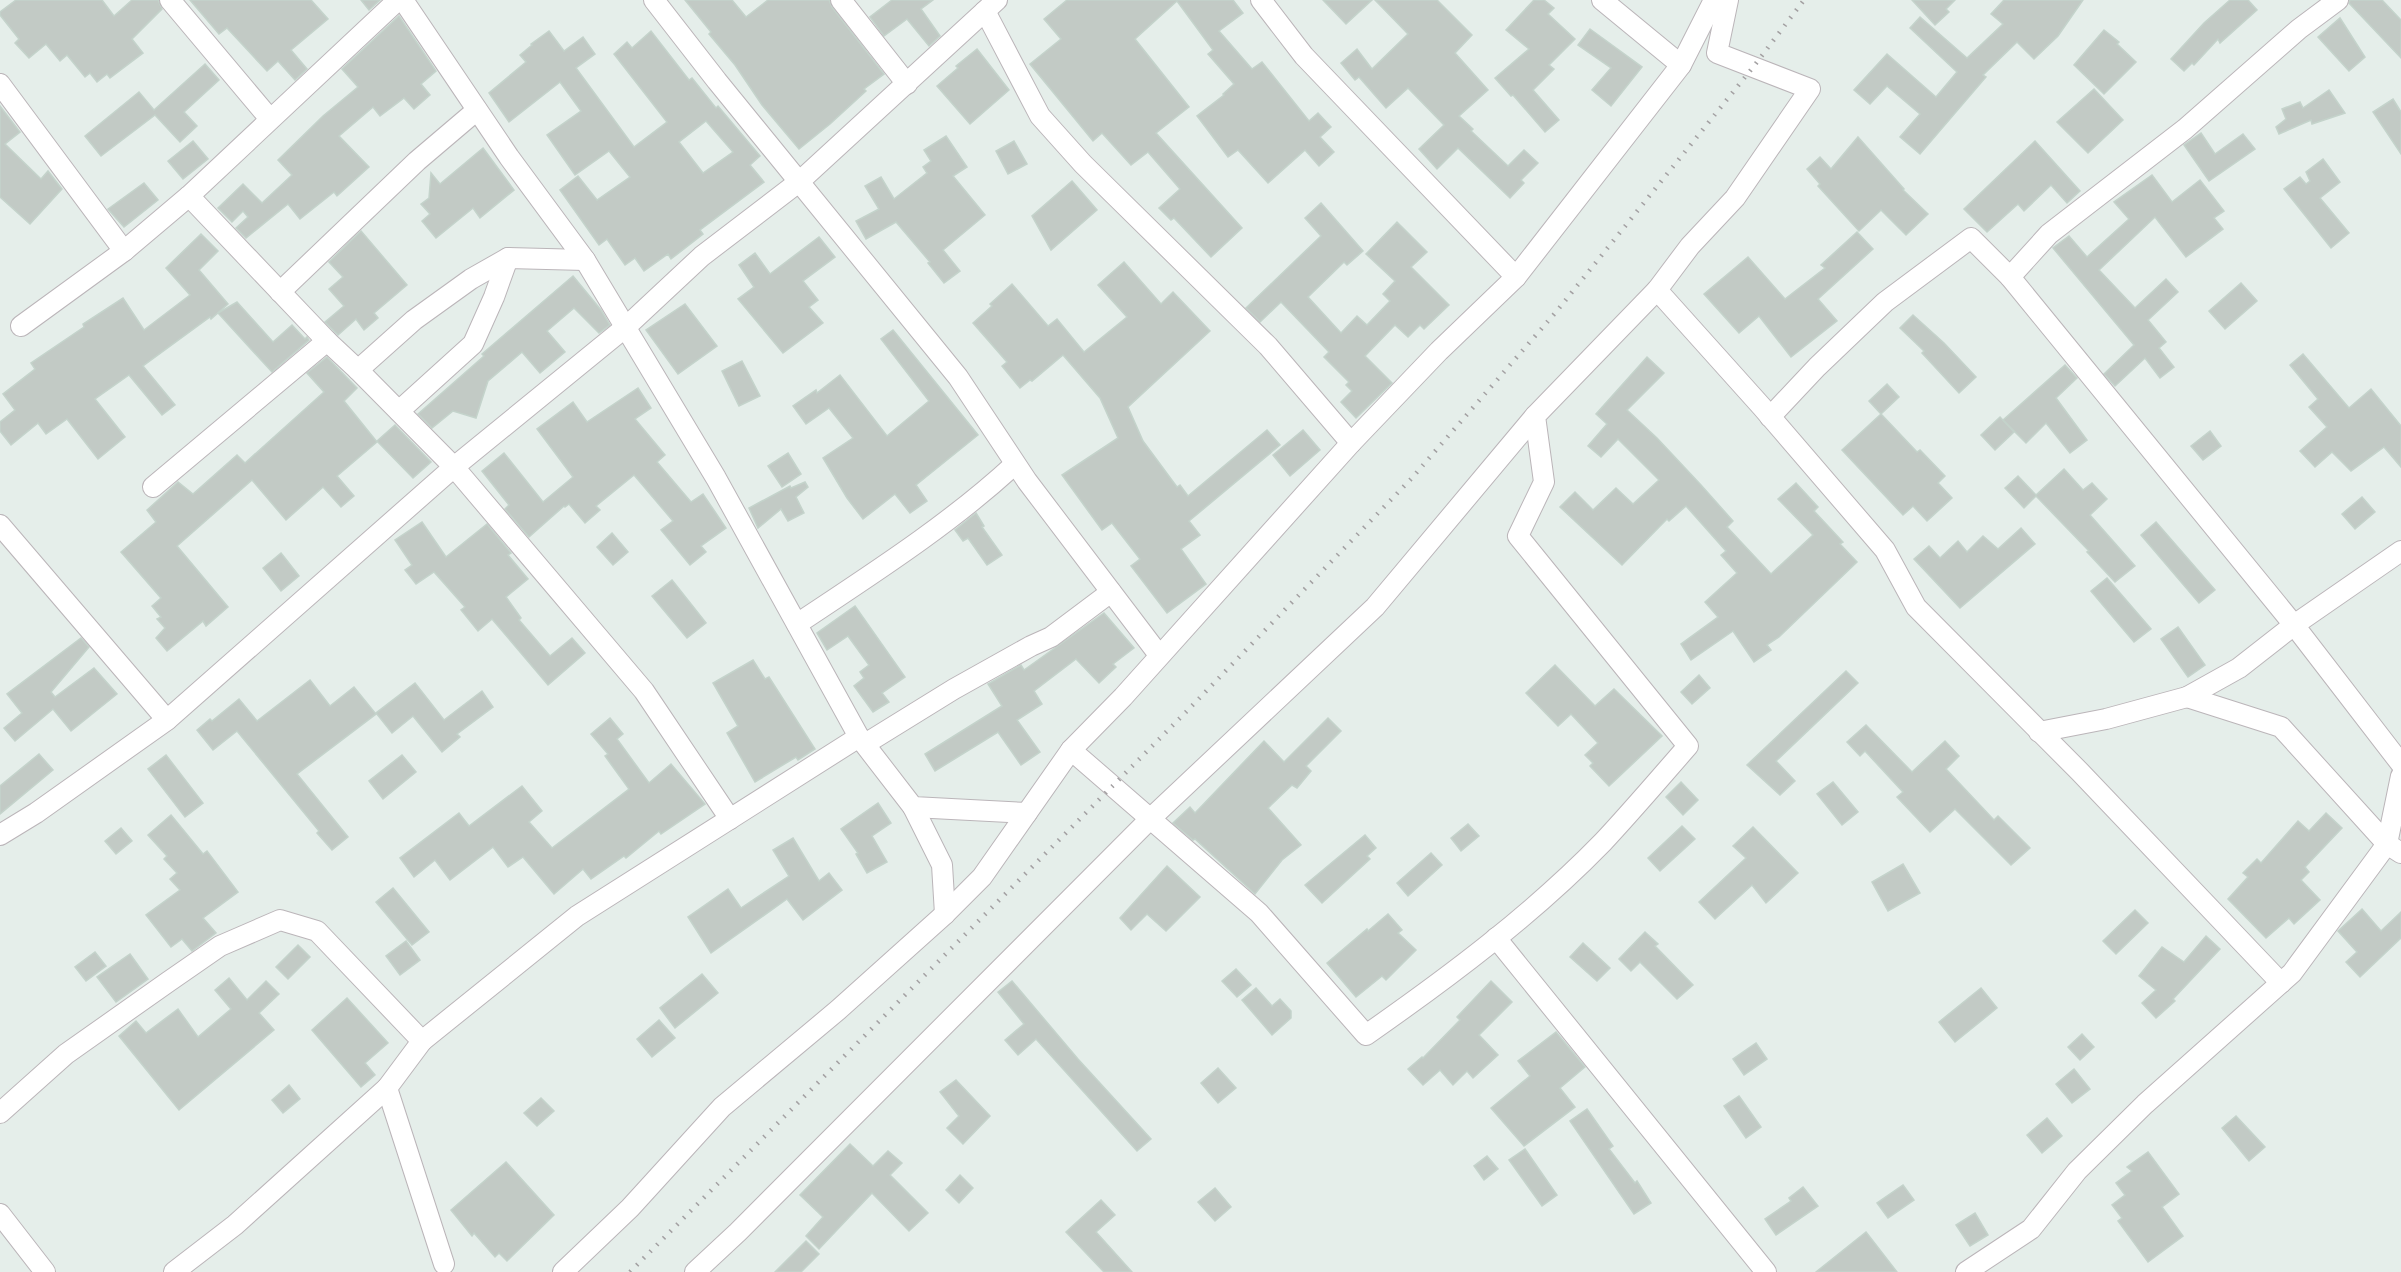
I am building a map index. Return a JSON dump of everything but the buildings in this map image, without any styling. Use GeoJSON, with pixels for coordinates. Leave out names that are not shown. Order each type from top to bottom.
{"type":"FeatureCollection","features":[{"type":"Feature","properties":{"kind":"street"},"geometry":{"type":"LineString","coordinates":[[171,0],[270,119]]}},
{"type":"Feature","properties":{"kind":"street"},"geometry":{"type":"LineString","coordinates":[[21,326],[124,251],[189,196],[398,0]]}},
{"type":"Feature","properties":{"kind":"street"},"geometry":{"type":"LineString","coordinates":[[403,0],[477,110],[585,260],[627,326],[648,367],[716,478],[862,741],[913,807],[942,865],[945,914]]}},
{"type":"Feature","properties":{"kind":"street"},"geometry":{"type":"LineString","coordinates":[[654,0],[717,81],[958,377],[1016,464],[1159,655]]}},
{"type":"Feature","properties":{"kind":"street"},"geometry":{"type":"LineString","coordinates":[[841,0],[907,84]]}},
{"type":"Feature","properties":{"kind":"street"},"geometry":{"type":"LineString","coordinates":[[1261,0],[1304,56],[1516,277]]}},
{"type":"Feature","properties":{"kind":"street"},"geometry":{"type":"LineString","coordinates":[[1602,0],[1681,65]]}},
{"type":"Feature","properties":{"kind":"street"},"geometry":{"type":"LineString","coordinates":[[563,1272],[630,1208],[722,1107],[838,1010],[945,914],[982,877],[1071,750],[1351,443],[1439,351],[1516,277],[1681,65],[1714,0]]}},
{"type":"Feature","properties":{"kind":"street"},"geometry":{"type":"LineString","coordinates":[[695,1272],[738,1232],[1150,819],[1376,607],[1535,416],[1657,290],[1690,246],[1735,198],[1810,89],[1717,53],[1728,0]]}},
{"type":"Feature","properties":{"kind":"street"},"geometry":{"type":"LineString","coordinates":[[2010,277],[2049,234],[2185,129],[2299,29],[2338,0]]}},
{"type":"Feature","properties":{"kind":"street"},"geometry":{"type":"LineString","coordinates":[[0,835],[36,813],[167,720],[454,467],[627,326],[702,256],[800,181],[991,6],[1040,116],[1083,164],[1268,346],[1351,443]]}},
{"type":"Feature","properties":{"kind":"street"},"geometry":{"type":"LineString","coordinates":[[0,84],[124,251]]}},
{"type":"Feature","properties":{"kind":"street"},"geometry":{"type":"LineString","coordinates":[[280,292],[417,161],[477,110]]}},
{"type":"Feature","properties":{"kind":"street"},"geometry":{"type":"LineString","coordinates":[[189,196],[327,341],[454,467],[644,691],[730,819]]}},
{"type":"Feature","properties":{"kind":"street"},"geometry":{"type":"LineString","coordinates":[[1770,417],[1885,302],[1971,238],[2010,277],[2294,625],[2401,764]]}},
{"type":"Feature","properties":{"kind":"street"},"geometry":{"type":"LineString","coordinates":[[358,370],[414,320],[471,279],[508,258],[585,260]]}},
{"type":"Feature","properties":{"kind":"street"},"geometry":{"type":"LineString","coordinates":[[399,411],[473,344],[508,258]]}},
{"type":"Feature","properties":{"kind":"street"},"geometry":{"type":"LineString","coordinates":[[1657,290],[1885,550],[1916,607],[2281,983]]}},
{"type":"Feature","properties":{"kind":"street"},"geometry":{"type":"LineString","coordinates":[[153,487],[327,341]]}},
{"type":"Feature","properties":{"kind":"street"},"geometry":{"type":"LineString","coordinates":[[1071,750],[1259,914],[1366,1035],[1445,979],[1496,938],[1602,842],[1688,746],[1518,536],[1544,482],[1535,416]]}},
{"type":"Feature","properties":{"kind":"street"},"geometry":{"type":"LineString","coordinates":[[797,624],[904,552],[985,492],[1016,464]]}},
{"type":"Feature","properties":{"kind":"street"},"geometry":{"type":"LineString","coordinates":[[0,525],[167,720]]}},
{"type":"Feature","properties":{"kind":"street"},"geometry":{"type":"LineString","coordinates":[[2039,732],[2106,719],[2187,697],[2239,668],[2294,625],[2401,551]]}},
{"type":"Feature","properties":{"kind":"street"},"geometry":{"type":"LineString","coordinates":[[174,1272],[235,1225],[387,1088],[422,1041],[576,916],[730,819],[862,741],[1051,637],[1111,592]]}},
{"type":"Feature","properties":{"kind":"street"},"geometry":{"type":"LineString","coordinates":[[2187,697],[2281,727],[2394,848]]}},
{"type":"Feature","properties":{"kind":"street"},"geometry":{"type":"LineString","coordinates":[[1966,1272],[2031,1230],[2077,1171],[2145,1104],[2292,973],[2394,848],[2401,776]]}},
{"type":"Feature","properties":{"kind":"street"},"geometry":{"type":"LineString","coordinates":[[913,807],[1027,813]]}},
{"type":"Feature","properties":{"kind":"street"},"geometry":{"type":"LineString","coordinates":[[0,1113],[66,1054],[220,946],[280,921],[317,931],[422,1041]]}},
{"type":"Feature","properties":{"kind":"street"},"geometry":{"type":"LineString","coordinates":[[1496,938],[1767,1272]]}},
{"type":"Feature","properties":{"kind":"street"},"geometry":{"type":"LineString","coordinates":[[387,1088],[444,1264]]}},
{"type":"Feature","properties":{"kind":"street"},"geometry":{"type":"LineString","coordinates":[[0,1214],[45,1272]]}},
{"type":"Feature","properties":{"kind":"railway"},"geometry":{"type":"LineString","coordinates":[[630,1272],[1186,712],[1411,479],[1556,312],[1754,66],[1804,0]]}}]}
